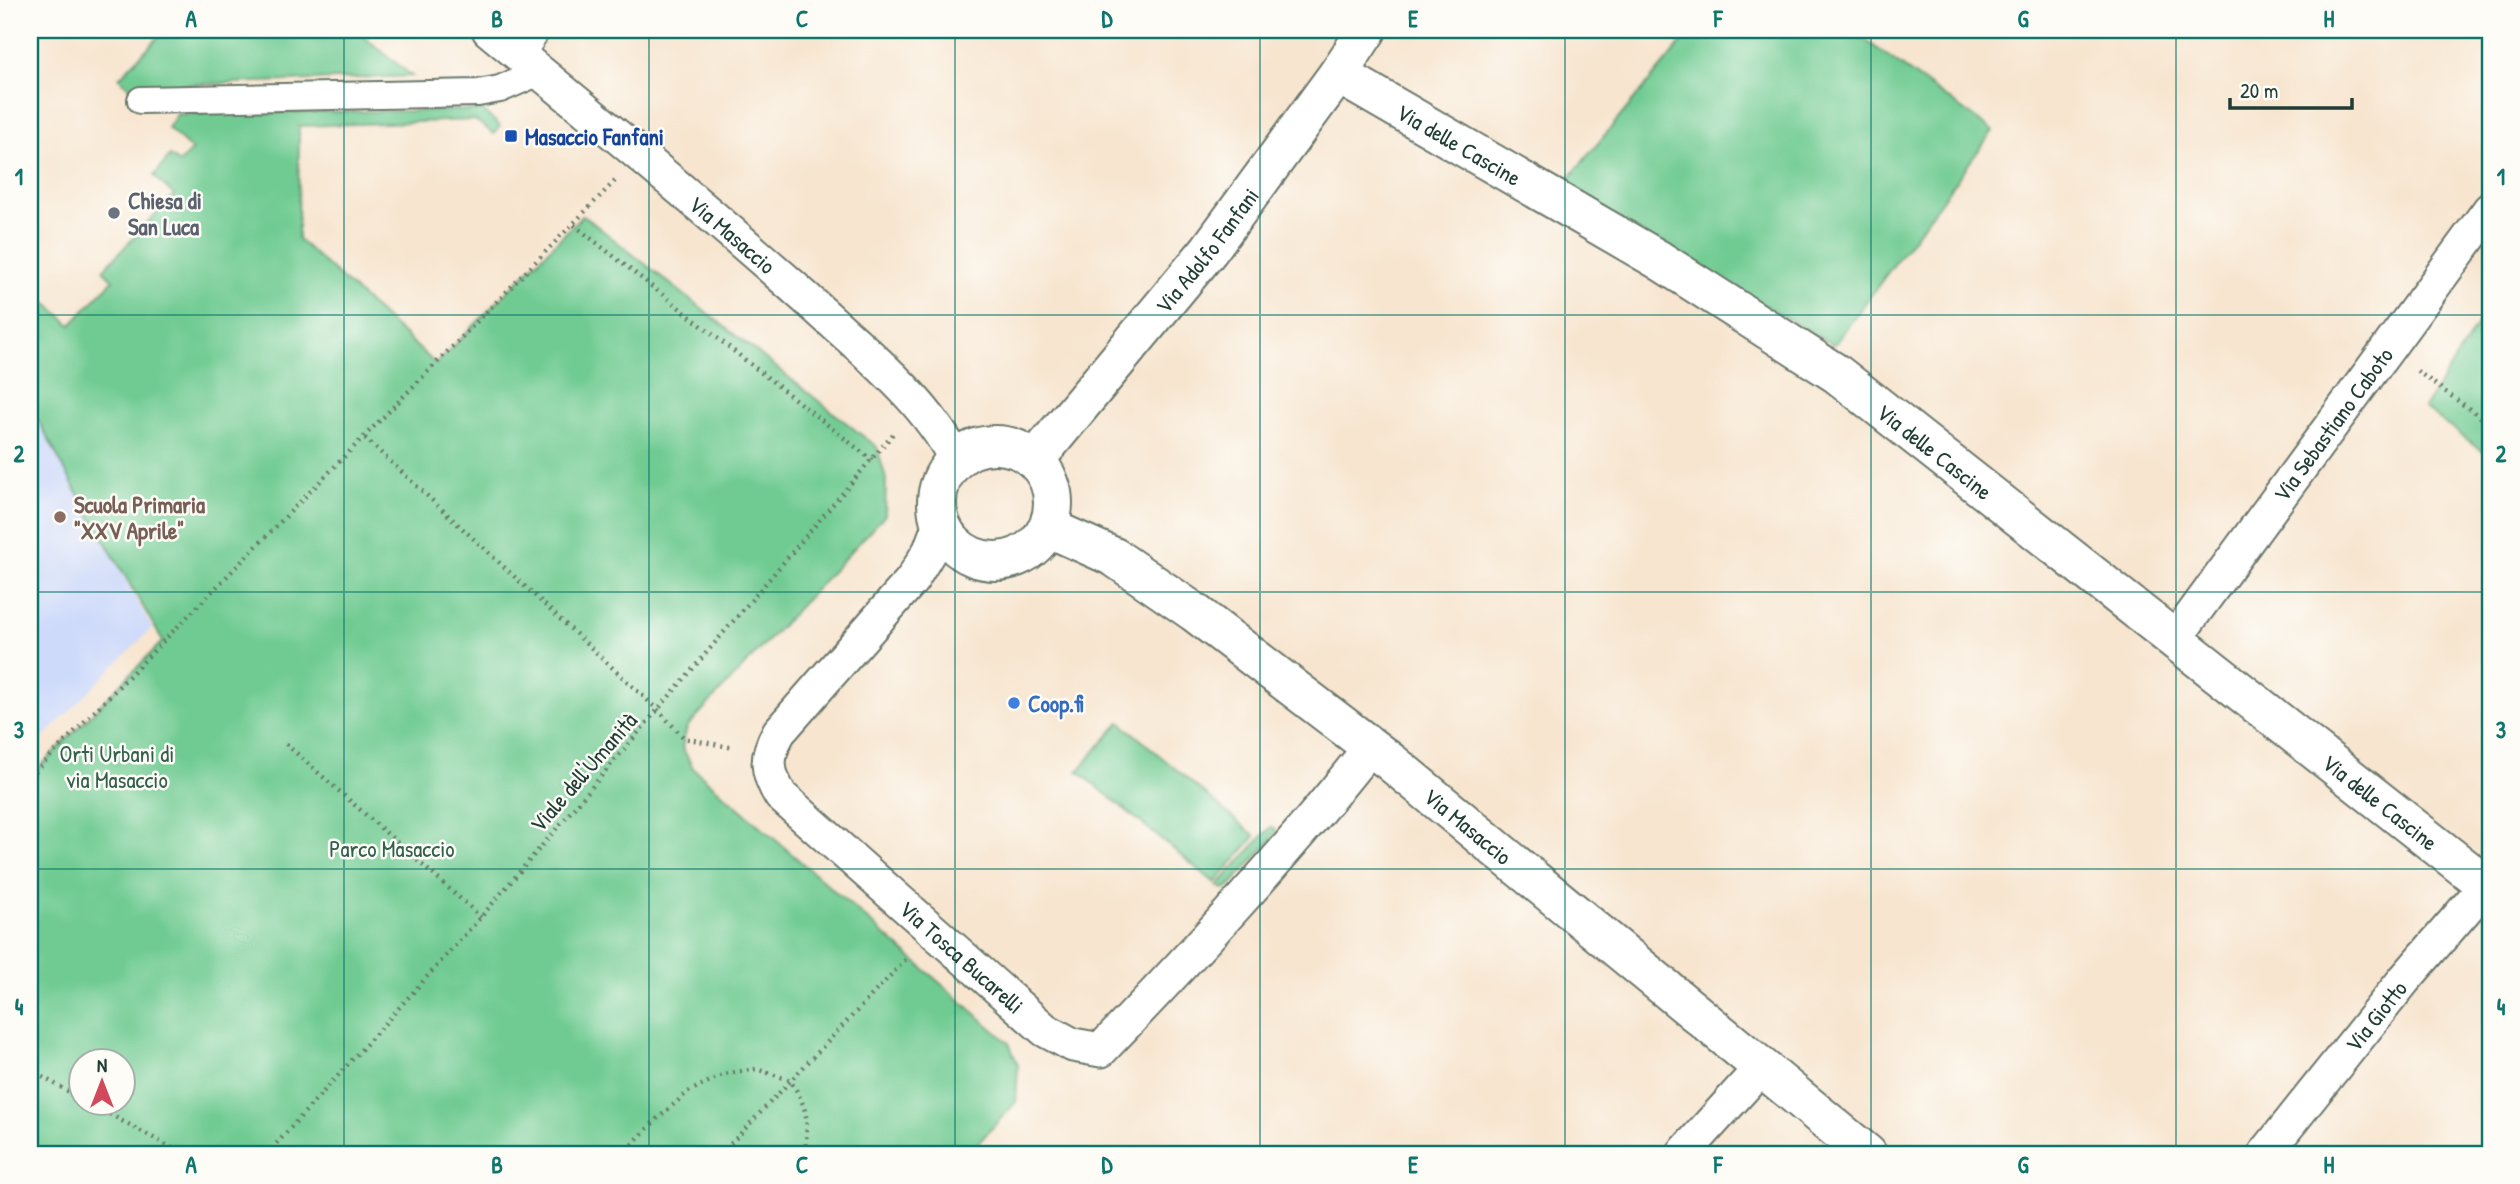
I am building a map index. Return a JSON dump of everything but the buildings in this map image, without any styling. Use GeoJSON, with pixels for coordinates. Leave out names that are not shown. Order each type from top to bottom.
{"type":"FeatureCollection","features":[{"type":"Feature","properties":{"kind":"street","name":"Via Masaccio"},"geometry":{"type":"LineString","coordinates":[[489,30],[783,278],[876,362],[943,436],[956,460]]}},
{"type":"Feature","properties":{"kind":"street","name":"Via Adolfo Fanfani"},"geometry":{"type":"LineString","coordinates":[[1035,460],[1209,250],[1338,74],[1367,30]]}},
{"type":"Feature","properties":{"kind":"street"},"geometry":{"type":"LineString","coordinates":[[141,100],[478,93],[500,89],[531,65]]}},
{"type":"Feature","properties":{"kind":"street","name":"Via delle Cascine"},"geometry":{"type":"LineString","coordinates":[[1338,74],[1659,260],[1837,374],[2489,885]]}},
{"type":"Feature","properties":{"kind":"street","name":"Via Sebastiano Caboto"},"geometry":{"type":"LineString","coordinates":[[2174,640],[2490,209]]}},
{"type":"Feature","properties":{"kind":"street"},"geometry":{"type":"LineString","coordinates":[[993,445],[1011,447],[1035,460],[1051,486],[1053,514],[1049,528],[1040,541],[1015,559],[984,561],[955,546],[940,523],[937,507],[938,491],[948,468],[956,460],[981,447],[993,445]]}},
{"type":"Feature","properties":{"kind":"street"},"geometry":{"type":"LineString","coordinates":[[768,755],[779,732],[912,580],[930,550],[940,523]]}},
{"type":"Feature","properties":{"kind":"street","name":"Via Masaccio"},"geometry":{"type":"LineString","coordinates":[[1049,528],[1114,557],[1149,579],[1371,746],[1658,980],[1760,1069],[1867,1154]]}},
{"type":"Feature","properties":{"kind":"street","name":"Via Tosca Bucarelli"},"geometry":{"type":"LineString","coordinates":[[768,755],[771,775],[781,796],[933,931],[1045,1030],[1073,1045],[1101,1050],[1226,917],[1371,746]]}},
{"type":"Feature","properties":{"kind":"street","name":"Via Giotto"},"geometry":{"type":"LineString","coordinates":[[2265,1154],[2404,980],[2489,885]]}},
{"type":"Feature","properties":{"kind":"street"},"geometry":{"type":"LineString","coordinates":[[1684,1154],[1760,1069]]}},
{"type":"Feature","properties":{"kind":"lane"},"geometry":{"type":"LineString","coordinates":[[531,65],[542,30]]}},
{"type":"Feature","properties":{"kind":"path"},"geometry":{"type":"LineString","coordinates":[[30,777],[640,156]]}},
{"type":"Feature","properties":{"kind":"path"},"geometry":{"type":"LineString","coordinates":[[574,225],[872,460]]}},
{"type":"Feature","properties":{"kind":"path"},"geometry":{"type":"LineString","coordinates":[[2388,349],[2490,424]]}},
{"type":"Feature","properties":{"kind":"path","name":"Viale dell'Umanità"},"geometry":{"type":"LineString","coordinates":[[267,1154],[481,917],[917,405]]}},
{"type":"Feature","properties":{"kind":"path"},"geometry":{"type":"LineString","coordinates":[[365,438],[659,711],[684,738],[768,755]]}},
{"type":"Feature","properties":{"kind":"path"},"geometry":{"type":"LineString","coordinates":[[286,744],[481,917]]}},
{"type":"Feature","properties":{"kind":"path"},"geometry":{"type":"LineString","coordinates":[[721,1154],[933,931]]}},
{"type":"Feature","properties":{"kind":"path"},"geometry":{"type":"LineString","coordinates":[[622,1154],[688,1092],[724,1074],[756,1069],[790,1080],[804,1101],[807,1127],[804,1154]]}},
{"type":"Feature","properties":{"kind":"path"},"geometry":{"type":"LineString","coordinates":[[30,1070],[66,1090]]}},
{"type":"Feature","properties":{"kind":"path"},"geometry":{"type":"LineString","coordinates":[[117,1118],[183,1154]]}},
{"type":"Feature","properties":{"kind":"path"},"geometry":{"type":"LineString","coordinates":[[30,1148],[42,1154]]}},
{"type":"Feature","properties":{"kind":"shaded area","name":"Scuola Primaria \"XXV Aprile\""},"geometry":{"type":"Polygon","coordinates":[[[30,405],[152,628],[30,751],[30,405]]]}},
{"type":"Feature","properties":{"kind":"green space"},"geometry":{"type":"Polygon","coordinates":[[[165,30],[356,30],[412,76],[129,87],[119,78],[165,30]]]}},
{"type":"Feature","properties":{"kind":"green space"},"geometry":{"type":"Polygon","coordinates":[[[1692,30],[1851,30],[1993,131],[1834,345],[1560,189],[1692,30]]]}},
{"type":"Feature","properties":{"kind":"green space","name":"Parco Masaccio"},"geometry":{"type":"Polygon","coordinates":[[[482,110],[500,126],[494,134],[475,120],[299,126],[298,239],[436,364],[583,215],[877,447],[886,479],[885,515],[687,727],[682,747],[693,768],[1009,1043],[1018,1065],[1016,1102],[968,1154],[30,1154],[30,777],[163,641],[85,507],[30,405],[30,288],[71,325],[113,280],[103,270],[174,195],[154,176],[170,156],[179,163],[192,150],[168,128],[177,114],[482,110]]]}},
{"type":"Feature","properties":{"kind":"green space"},"geometry":{"type":"Polygon","coordinates":[[[2490,305],[2490,456],[2424,408],[2490,305]]]}},
{"type":"Feature","properties":{"kind":"green space"},"geometry":{"type":"Polygon","coordinates":[[[1120,722],[1255,836],[1215,883],[1078,771],[1120,722]]]}},
{"type":"Feature","properties":{"kind":"green space"},"geometry":{"type":"Polygon","coordinates":[[[1271,827],[1276,830],[1273,838],[1229,887],[1223,889],[1217,886],[1271,827]]]}},
{"type":"Feature","properties":{"kind":"place","name":"Masaccio Fanfani"},"geometry":{"type":"Point","coordinates":[511,136]}},
{"type":"Feature","properties":{"kind":"place","name":"Chiesa di San Luca"},"geometry":{"type":"Point","coordinates":[114,213]}},
{"type":"Feature","properties":{"kind":"place","name":"Scuola Primaria \"XXV Aprile\""},"geometry":{"type":"Point","coordinates":[60,517]}},
{"type":"Feature","properties":{"kind":"place","name":"Coop.fi"},"geometry":{"type":"Point","coordinates":[1014,703]}},
{"type":"Feature","properties":{"kind":"park label","name":"Orti Urbani di via Masaccio"},"geometry":{"type":"Point","coordinates":[117,766]}}]}
